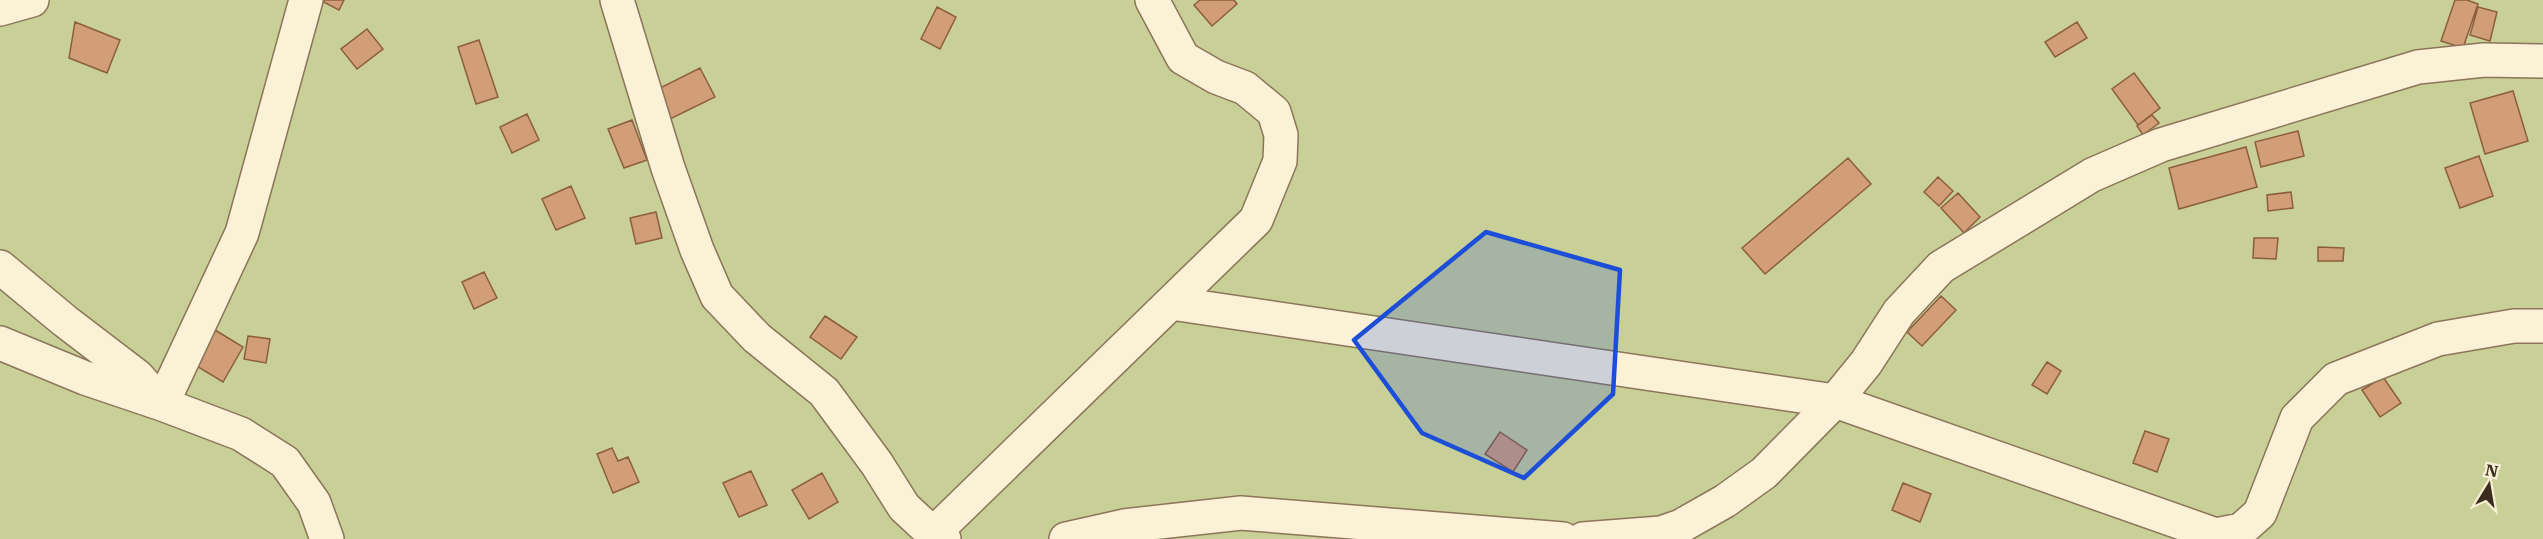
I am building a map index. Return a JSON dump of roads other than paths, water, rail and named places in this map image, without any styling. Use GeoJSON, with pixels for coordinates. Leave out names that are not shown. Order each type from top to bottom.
{"type":"FeatureCollection","features":[{"type":"Feature","properties":{"kind":"street"},"geometry":{"type":"LineString","coordinates":[[0,9],[32,0]]}},
{"type":"Feature","properties":{"kind":"street"},"geometry":{"type":"LineString","coordinates":[[162,404],[242,233],[306,0]]}},
{"type":"Feature","properties":{"kind":"street"},"geometry":{"type":"LineString","coordinates":[[617,0],[668,168],[697,250],[717,296],[758,338],[824,392],[877,464],[904,507],[938,537],[1256,220],[1280,161],[1281,135],[1274,112],[1245,88],[1216,76],[1184,58],[1152,0]]}},
{"type":"Feature","properties":{"kind":"street"},"geometry":{"type":"LineString","coordinates":[[1583,539],[1691,532],[1725,501],[1764,473],[1835,401],[1866,363],[1899,312],[1941,267],[2092,175],[2161,145],[2418,67],[2484,60],[2543,61]]}},
{"type":"Feature","properties":{"kind":"street"},"geometry":{"type":"LineString","coordinates":[[0,267],[136,376],[162,404]]}},
{"type":"Feature","properties":{"kind":"street"},"geometry":{"type":"LineString","coordinates":[[1171,303],[1835,401],[2216,535],[2246,534],[2260,513],[2297,418],[2336,379],[2438,339],[2514,326],[2543,326]]}},
{"type":"Feature","properties":{"kind":"street"},"geometry":{"type":"LineString","coordinates":[[0,343],[85,378],[241,434],[285,462],[314,503],[327,539]]}},
{"type":"Feature","properties":{"kind":"street"},"geometry":{"type":"LineString","coordinates":[[1066,539],[1124,526],[1241,513],[1350,530],[1563,539]]}}]}
